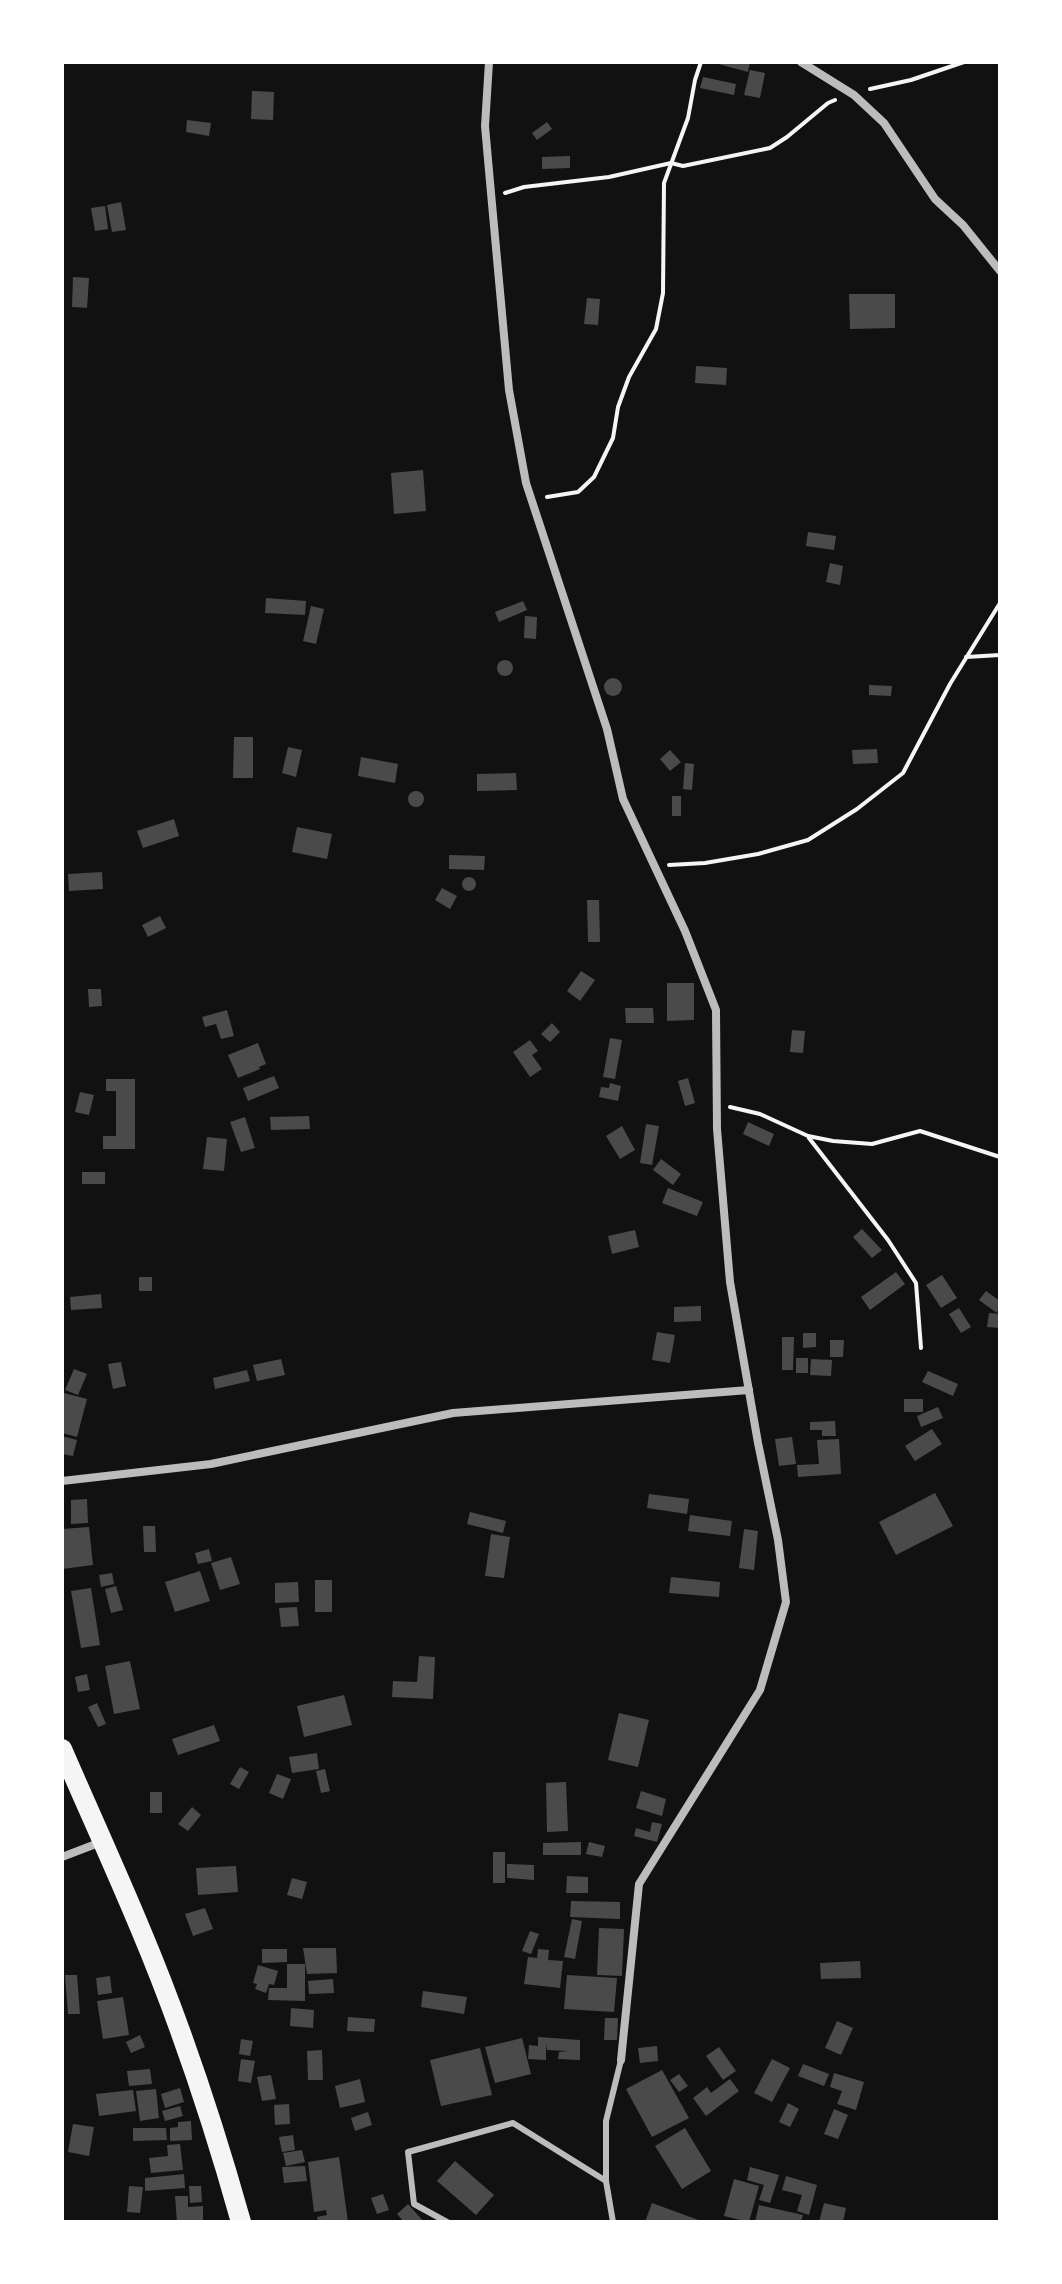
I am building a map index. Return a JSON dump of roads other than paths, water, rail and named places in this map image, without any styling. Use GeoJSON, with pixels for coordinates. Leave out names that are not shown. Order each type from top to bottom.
{"type":"FeatureCollection","features":[{"type":"Feature","properties":{"kind":"highway"},"geometry":{"type":"LineString","coordinates":[[62,1749],[141,1929],[220,2148],[241,2222]]}},
{"type":"Feature","properties":{"kind":"street"},"geometry":{"type":"LineString","coordinates":[[489,62],[485,126],[509,390],[531,498],[607,729],[623,799],[685,931],[716,1010],[716,1103],[730,1282],[778,1540],[786,1602],[760,1690],[639,1884],[621,2060]]}},
{"type":"Feature","properties":{"kind":"street"},"geometry":{"type":"LineString","coordinates":[[801,62],[854,95],[884,123],[935,199],[963,225],[1000,271]]}},
{"type":"Feature","properties":{"kind":"street"},"geometry":{"type":"LineString","coordinates":[[62,1481],[211,1464],[453,1413],[749,1390]]}},
{"type":"Feature","properties":{"kind":"street"},"geometry":{"type":"LineString","coordinates":[[62,1857],[102,1842]]}},
{"type":"Feature","properties":{"kind":"lane"},"geometry":{"type":"LineString","coordinates":[[613,2222],[606,2181],[606,2121],[621,2060]]}},
{"type":"Feature","properties":{"kind":"lane"},"geometry":{"type":"LineString","coordinates":[[447,2222],[414,2204],[408,2152],[513,2123],[606,2181]]}}]}
